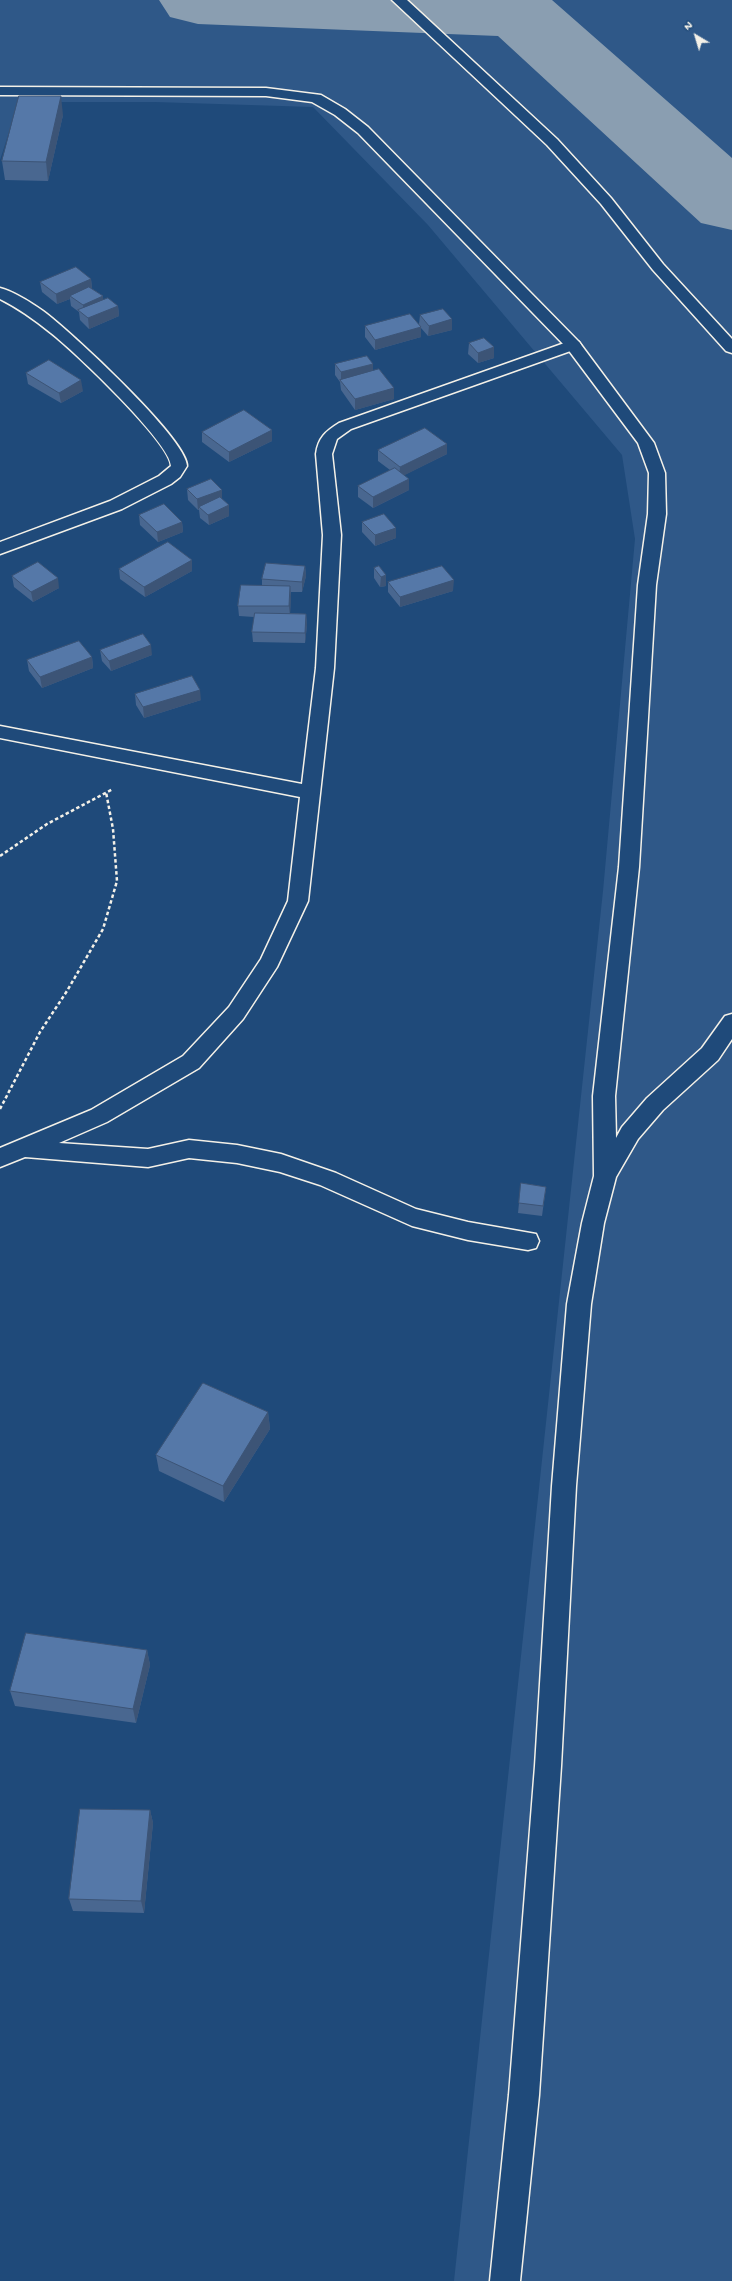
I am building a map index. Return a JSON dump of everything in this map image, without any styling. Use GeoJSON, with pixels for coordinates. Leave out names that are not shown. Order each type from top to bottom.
{"type":"FeatureCollection","features":[{"type":"Feature","properties":{"kind":"street"},"geometry":{"type":"LineString","coordinates":[[398,0],[552,142],[606,201],[658,267],[732,348]]}},
{"type":"Feature","properties":{"kind":"street"},"geometry":{"type":"LineString","coordinates":[[0,91],[223,91],[266,92],[316,98],[340,112],[362,130],[573,345],[646,443],[657,473],[657,514],[647,585],[629,867],[604,1096],[605,1176],[594,1224],[579,1304],[564,1486],[547,1774],[524,2087],[506,2281]]}},
{"type":"Feature","properties":{"kind":"street"},"geometry":{"type":"LineString","coordinates":[[0,293],[16,299],[44,320],[108,377],[151,424],[180,460],[179,466],[174,473],[165,480],[116,505],[0,548]]}},
{"type":"Feature","properties":{"kind":"street"},"geometry":{"type":"LineString","coordinates":[[0,1158],[99,1116],[191,1062],[236,1013],[270,962],[298,901],[325,668],[332,542],[324,454],[325,445],[330,436],[345,426],[388,409],[573,345]]}},
{"type":"Feature","properties":{"kind":"street"},"geometry":{"type":"LineString","coordinates":[[0,732],[311,792]]}},
{"type":"Feature","properties":{"kind":"street"},"geometry":{"type":"LineString","coordinates":[[605,1176],[630,1133],[655,1104],[710,1054],[732,1022]]}},
{"type":"Feature","properties":{"kind":"street"},"geometry":{"type":"LineString","coordinates":[[24,1149],[148,1158],[189,1149],[237,1154],[281,1163],[328,1179],[412,1217],[468,1231],[528,1241]]}},
{"type":"Feature","properties":{"kind":"path"},"geometry":{"type":"LineString","coordinates":[[0,856],[47,824],[119,786]]}},
{"type":"Feature","properties":{"kind":"path"},"geometry":{"type":"LineString","coordinates":[[0,1109],[40,1032],[67,991],[103,929],[117,881],[114,829],[106,792]]}},
{"type":"Feature","properties":{"kind":"shaded area"},"geometry":{"type":"Polygon","coordinates":[[[0,0],[732,0],[732,2281],[454,2281],[603,891],[635,539],[622,455],[428,225],[313,107],[155,102],[19,102],[0,160],[0,0]]]}},
{"type":"Feature","properties":{"kind":"building"},"geometry":{"type":"Polygon","coordinates":[[[19,96],[61,96],[46,162],[2,161],[19,96]]]}},
{"type":"Feature","properties":{"kind":"building"},"geometry":{"type":"Polygon","coordinates":[[[76,267],[91,279],[56,294],[40,282],[76,267]]]}},
{"type":"Feature","properties":{"kind":"building"},"geometry":{"type":"Polygon","coordinates":[[[89,287],[103,296],[83,305],[70,296],[89,287]]]}},
{"type":"Feature","properties":{"kind":"building"},"geometry":{"type":"Polygon","coordinates":[[[108,298],[118,306],[88,318],[78,310],[108,298]]]}},
{"type":"Feature","properties":{"kind":"building"},"geometry":{"type":"Polygon","coordinates":[[[443,309],[452,319],[429,326],[420,315],[443,309]]]}},
{"type":"Feature","properties":{"kind":"building"},"geometry":{"type":"Polygon","coordinates":[[[410,314],[421,327],[375,340],[365,326],[410,314]]]}},
{"type":"Feature","properties":{"kind":"building"},"geometry":{"type":"Polygon","coordinates":[[[484,338],[494,347],[478,353],[469,343],[484,338]]]}},
{"type":"Feature","properties":{"kind":"building"},"geometry":{"type":"Polygon","coordinates":[[[367,356],[373,364],[341,372],[335,364],[367,356]]]}},
{"type":"Feature","properties":{"kind":"building"},"geometry":{"type":"Polygon","coordinates":[[[49,360],[81,380],[59,393],[26,373],[49,360]]]}},
{"type":"Feature","properties":{"kind":"building"},"geometry":{"type":"Polygon","coordinates":[[[379,369],[394,388],[355,399],[340,380],[379,369]]]}},
{"type":"Feature","properties":{"kind":"building"},"geometry":{"type":"Polygon","coordinates":[[[244,410],[272,430],[229,452],[202,432],[244,410]]]}},
{"type":"Feature","properties":{"kind":"building"},"geometry":{"type":"Polygon","coordinates":[[[425,428],[447,444],[400,467],[378,450],[425,428]]]}},
{"type":"Feature","properties":{"kind":"building"},"geometry":{"type":"Polygon","coordinates":[[[395,468],[409,479],[373,497],[358,486],[395,468]]]}},
{"type":"Feature","properties":{"kind":"building"},"geometry":{"type":"Polygon","coordinates":[[[211,479],[222,490],[197,499],[187,489],[211,479]]]}},
{"type":"Feature","properties":{"kind":"building"},"geometry":{"type":"Polygon","coordinates":[[[220,497],[229,505],[208,515],[199,507],[220,497]]]}},
{"type":"Feature","properties":{"kind":"building"},"geometry":{"type":"Polygon","coordinates":[[[164,504],[182,522],[157,532],[139,515],[164,504]]]}},
{"type":"Feature","properties":{"kind":"building"},"geometry":{"type":"Polygon","coordinates":[[[384,514],[396,528],[375,535],[362,522],[384,514]]]}},
{"type":"Feature","properties":{"kind":"building"},"geometry":{"type":"Polygon","coordinates":[[[168,542],[192,560],[144,587],[119,569],[168,542]]]}},
{"type":"Feature","properties":{"kind":"building"},"geometry":{"type":"Polygon","coordinates":[[[38,562],[58,578],[31,592],[12,576],[38,562]]]}},
{"type":"Feature","properties":{"kind":"building"},"geometry":{"type":"Polygon","coordinates":[[[266,563],[305,566],[302,582],[262,579],[266,563]]]}},
{"type":"Feature","properties":{"kind":"building"},"geometry":{"type":"Polygon","coordinates":[[[379,566],[386,575],[381,577],[374,568],[379,566]]]}},
{"type":"Feature","properties":{"kind":"building"},"geometry":{"type":"Polygon","coordinates":[[[442,566],[454,580],[400,597],[388,582],[442,566]]]}},
{"type":"Feature","properties":{"kind":"building"},"geometry":{"type":"Polygon","coordinates":[[[241,585],[290,586],[289,606],[238,606],[241,585]]]}},
{"type":"Feature","properties":{"kind":"building"},"geometry":{"type":"Polygon","coordinates":[[[255,613],[306,614],[305,633],[252,632],[255,613]]]}},
{"type":"Feature","properties":{"kind":"building"},"geometry":{"type":"Polygon","coordinates":[[[143,634],[151,645],[109,661],[100,650],[143,634]]]}},
{"type":"Feature","properties":{"kind":"building"},"geometry":{"type":"Polygon","coordinates":[[[79,641],[92,657],[40,677],[27,660],[79,641]]]}},
{"type":"Feature","properties":{"kind":"building"},"geometry":{"type":"Polygon","coordinates":[[[192,676],[200,690],[143,707],[135,694],[192,676]]]}},
{"type":"Feature","properties":{"kind":"building"},"geometry":{"type":"Polygon","coordinates":[[[521,1183],[546,1187],[543,1206],[519,1203],[521,1183]]]}},
{"type":"Feature","properties":{"kind":"building"},"geometry":{"type":"Polygon","coordinates":[[[203,1383],[268,1412],[223,1486],[156,1455],[203,1383]]]}},
{"type":"Feature","properties":{"kind":"building"},"geometry":{"type":"Polygon","coordinates":[[[26,1633],[147,1650],[133,1709],[10,1691],[26,1633]]]}},
{"type":"Feature","properties":{"kind":"building"},"geometry":{"type":"Polygon","coordinates":[[[80,1809],[150,1810],[141,1901],[69,1899],[80,1809]]]}},
{"type":"Feature","properties":{"kind":"taxiway"},"geometry":{"type":"LineString","coordinates":[[198,0],[519,13]]}},
{"type":"Feature","properties":{"kind":"taxiway"},"geometry":{"type":"LineString","coordinates":[[505,0],[519,13]]}},
{"type":"Feature","properties":{"kind":"taxiway"},"geometry":{"type":"LineString","coordinates":[[519,13],[732,204]]}}]}
